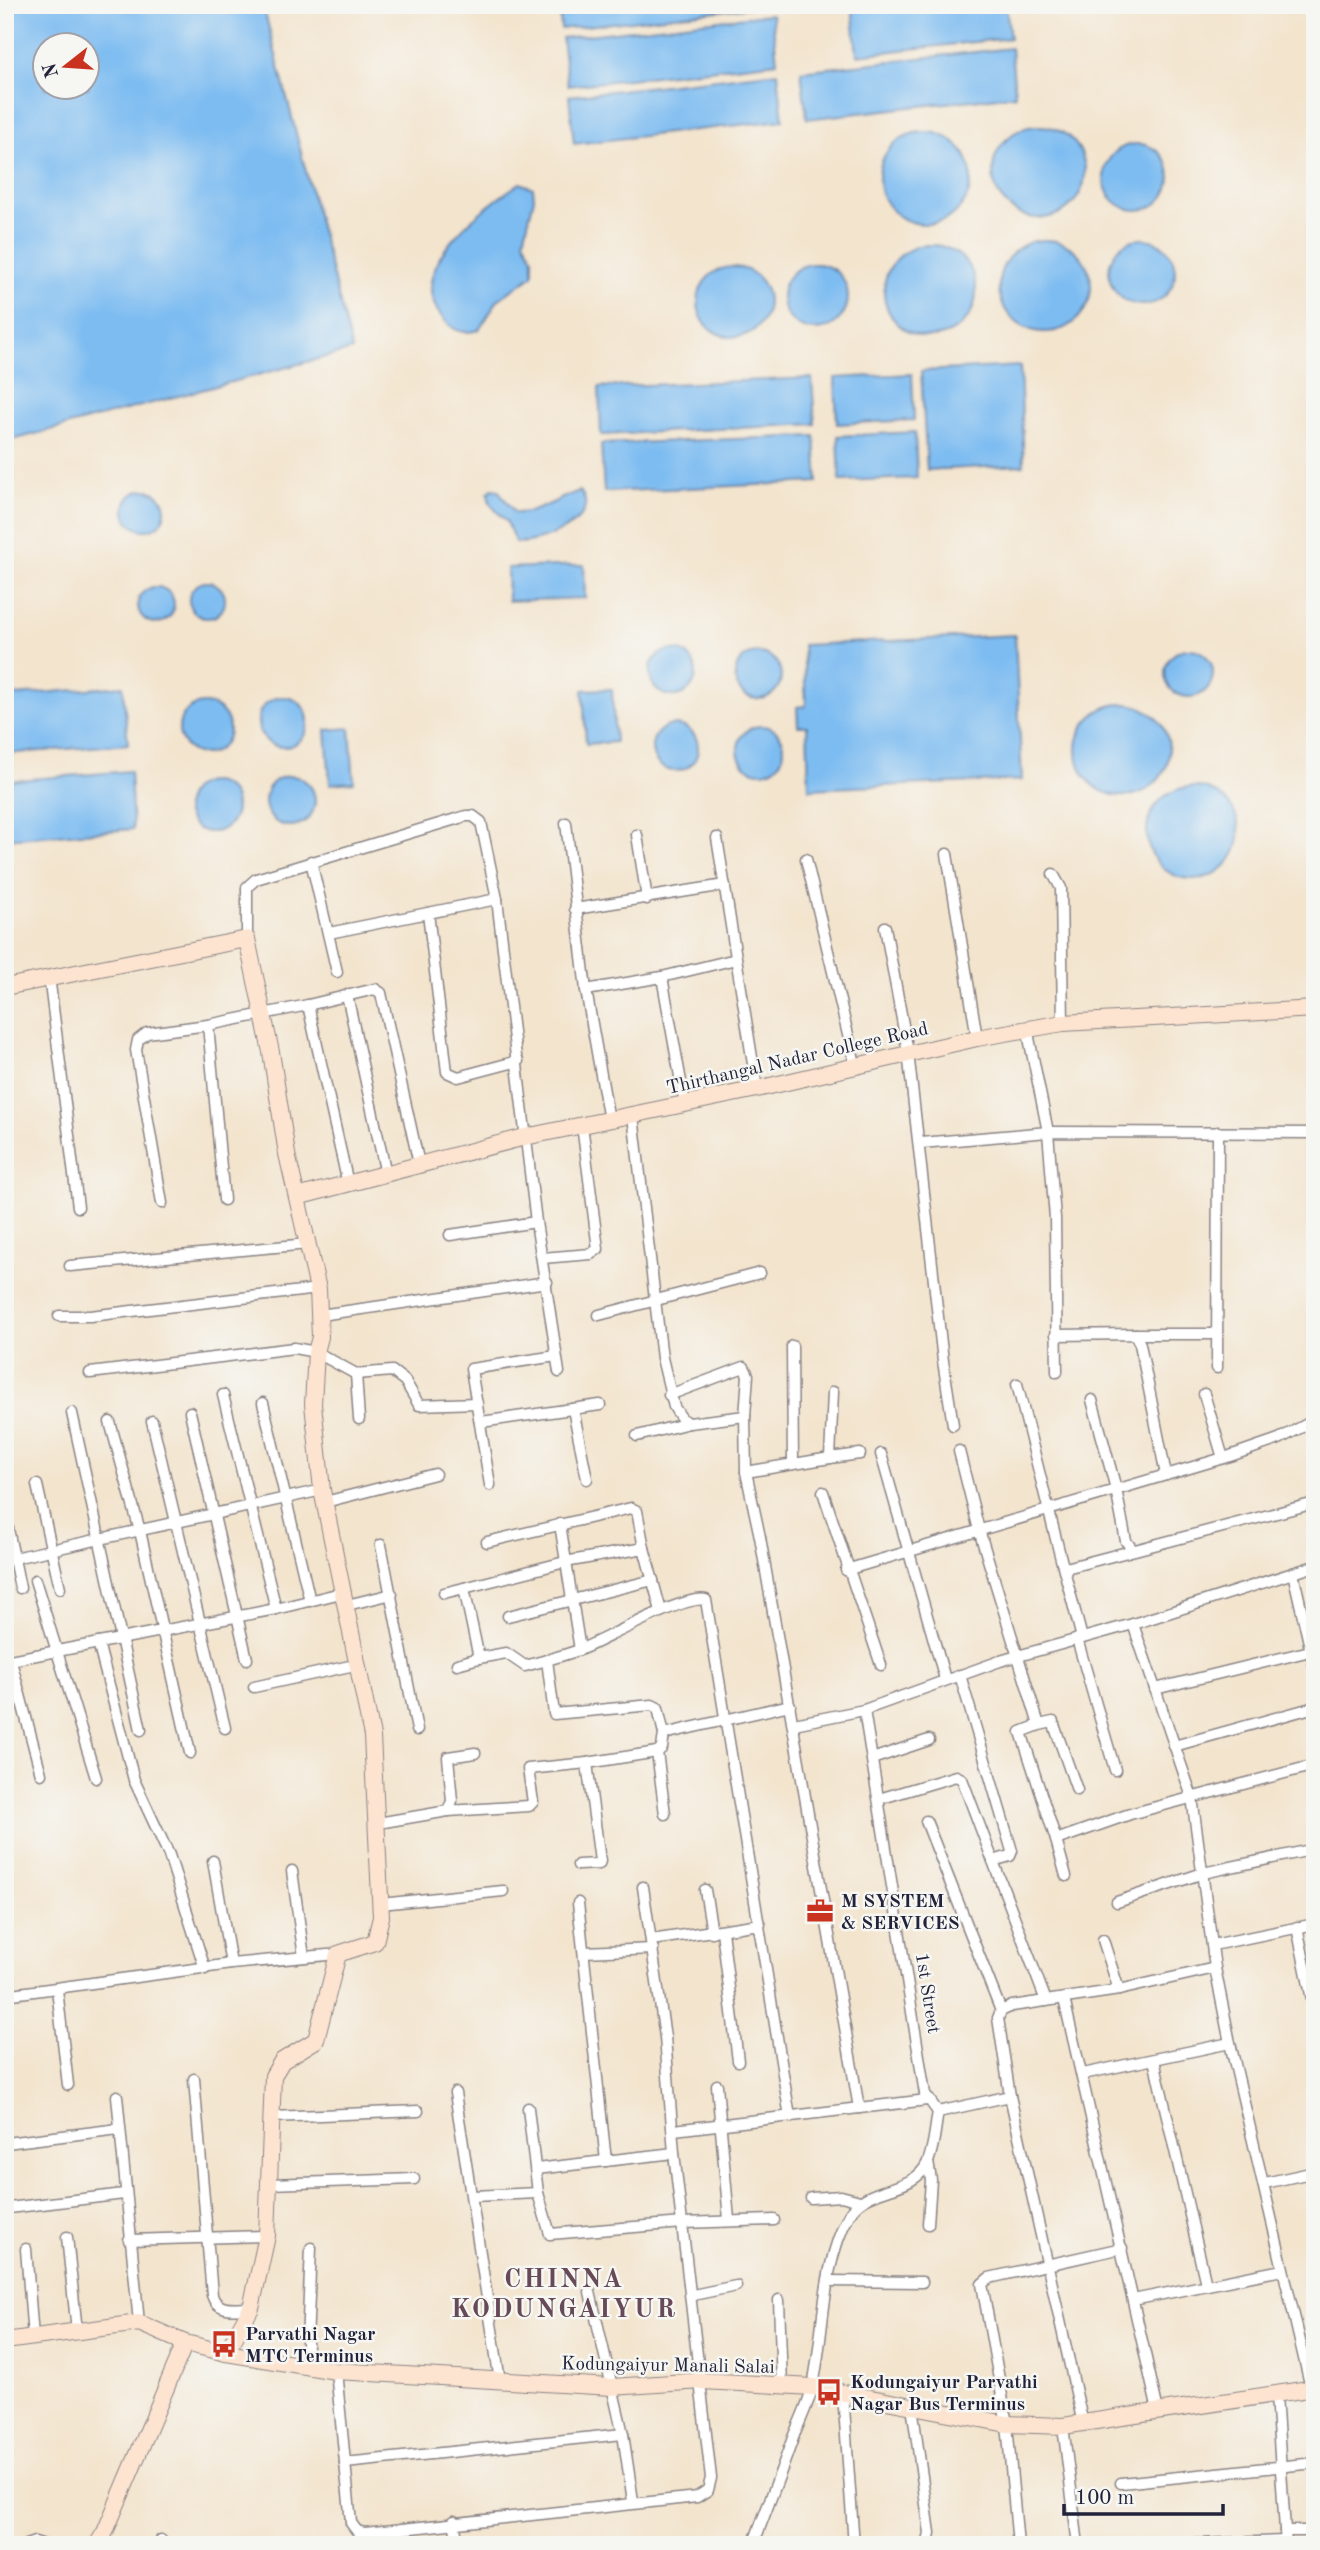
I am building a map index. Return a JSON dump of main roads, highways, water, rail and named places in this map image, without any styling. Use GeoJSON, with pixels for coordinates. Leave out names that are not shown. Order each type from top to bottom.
{"type":"FeatureCollection","features":[{"type":"Feature","properties":{"kind":"water"},"geometry":{"type":"Polygon","coordinates":[[[5,5],[263,5],[352,350],[5,442],[5,5]]]}},
{"type":"Feature","properties":{"kind":"water"},"geometry":{"type":"Polygon","coordinates":[[[559,5],[770,5],[561,29],[559,5]]]}},
{"type":"Feature","properties":{"kind":"water"},"geometry":{"type":"Polygon","coordinates":[[[1006,5],[1010,38],[857,55],[852,6],[1006,5]]]}},
{"type":"Feature","properties":{"kind":"water"},"geometry":{"type":"Polygon","coordinates":[[[772,14],[777,62],[568,86],[562,38],[772,14]]]}},
{"type":"Feature","properties":{"kind":"water"},"geometry":{"type":"Polygon","coordinates":[[[1011,48],[1015,95],[807,119],[801,71],[1011,48]]]}},
{"type":"Feature","properties":{"kind":"water"},"geometry":{"type":"Polygon","coordinates":[[[778,72],[783,120],[574,144],[569,96],[778,72]]]}},
{"type":"Feature","properties":{"kind":"water"},"geometry":{"type":"Polygon","coordinates":[[[1039,126],[1057,129],[1072,139],[1082,154],[1085,172],[1082,190],[1072,205],[1057,215],[1039,218],[1021,215],[1006,205],[996,190],[993,172],[996,154],[1006,139],[1021,129],[1039,126]]]}},
{"type":"Feature","properties":{"kind":"water"},"geometry":{"type":"Polygon","coordinates":[[[925,132],[943,136],[957,146],[967,160],[971,178],[967,196],[957,210],[943,220],[925,224],[907,220],[893,210],[883,196],[879,178],[883,160],[893,146],[907,136],[925,132]]]}},
{"type":"Feature","properties":{"kind":"water"},"geometry":{"type":"Polygon","coordinates":[[[1137,144],[1160,154],[1170,177],[1160,200],[1137,210],[1114,200],[1104,177],[1114,154],[1137,144]]]}},
{"type":"Feature","properties":{"kind":"water"},"geometry":{"type":"Polygon","coordinates":[[[520,183],[533,188],[534,198],[524,240],[533,258],[533,275],[498,300],[479,330],[458,331],[442,317],[432,298],[432,278],[439,259],[452,240],[469,223],[520,183]]]}},
{"type":"Feature","properties":{"kind":"water"},"geometry":{"type":"Polygon","coordinates":[[[1142,239],[1165,249],[1175,272],[1165,295],[1142,305],[1119,295],[1109,272],[1119,249],[1142,239]]]}},
{"type":"Feature","properties":{"kind":"water"},"geometry":{"type":"Polygon","coordinates":[[[1045,240],[1063,243],[1078,253],[1088,268],[1091,286],[1088,304],[1078,319],[1063,329],[1045,332],[1027,329],[1012,319],[1002,304],[999,286],[1002,268],[1012,253],[1027,243],[1045,240]]]}},
{"type":"Feature","properties":{"kind":"water"},"geometry":{"type":"Polygon","coordinates":[[[930,245],[948,248],[963,258],[973,273],[976,291],[973,309],[963,324],[948,334],[930,337],[912,334],[897,324],[887,309],[884,291],[887,273],[897,258],[912,248],[930,245]]]}},
{"type":"Feature","properties":{"kind":"water"},"geometry":{"type":"Polygon","coordinates":[[[808,264],[822,264],[834,269],[843,278],[848,297],[846,310],[839,321],[822,330],[808,330],[796,325],[787,316],[782,304],[782,290],[787,278],[796,269],[808,264]]]}},
{"type":"Feature","properties":{"kind":"water"},"geometry":{"type":"Polygon","coordinates":[[[733,267],[758,277],[768,302],[758,327],[733,337],[708,327],[698,302],[708,277],[733,267]]]}},
{"type":"Feature","properties":{"kind":"water"},"geometry":{"type":"Polygon","coordinates":[[[1020,366],[1024,465],[927,470],[921,371],[1020,366]]]}},
{"type":"Feature","properties":{"kind":"water"},"geometry":{"type":"Polygon","coordinates":[[[912,374],[914,420],[837,424],[835,378],[912,374]]]}},
{"type":"Feature","properties":{"kind":"water"},"geometry":{"type":"Polygon","coordinates":[[[812,378],[815,424],[601,435],[599,387],[812,378]]]}},
{"type":"Feature","properties":{"kind":"water"},"geometry":{"type":"Polygon","coordinates":[[[915,432],[917,478],[840,481],[838,436],[915,432]]]}},
{"type":"Feature","properties":{"kind":"water"},"geometry":{"type":"Polygon","coordinates":[[[815,436],[818,482],[604,492],[601,444],[815,436]]]}},
{"type":"Feature","properties":{"kind":"water"},"geometry":{"type":"Polygon","coordinates":[[[492,489],[498,490],[515,513],[541,508],[580,491],[585,502],[583,512],[564,529],[537,540],[515,542],[507,522],[490,504],[488,493],[492,489]]]}},
{"type":"Feature","properties":{"kind":"water"},"geometry":{"type":"Polygon","coordinates":[[[145,490],[159,496],[165,510],[159,524],[145,530],[131,524],[125,510],[131,496],[145,490]]]}},
{"type":"Feature","properties":{"kind":"water"},"geometry":{"type":"Polygon","coordinates":[[[584,565],[585,598],[508,601],[507,568],[584,565]]]}},
{"type":"Feature","properties":{"kind":"water"},"geometry":{"type":"Polygon","coordinates":[[[207,582],[220,587],[225,600],[220,613],[207,618],[194,613],[189,600],[194,587],[207,582]]]}},
{"type":"Feature","properties":{"kind":"water"},"geometry":{"type":"Polygon","coordinates":[[[156,587],[169,592],[174,605],[169,618],[156,623],[143,618],[138,605],[143,592],[156,587]]]}},
{"type":"Feature","properties":{"kind":"water"},"geometry":{"type":"Polygon","coordinates":[[[1015,635],[1022,780],[809,789],[807,726],[798,726],[797,707],[806,706],[803,645],[1015,635]]]}},
{"type":"Feature","properties":{"kind":"water"},"geometry":{"type":"Polygon","coordinates":[[[1189,649],[1206,656],[1213,673],[1206,690],[1189,697],[1172,690],[1165,673],[1172,656],[1189,649]]]}},
{"type":"Feature","properties":{"kind":"water"},"geometry":{"type":"Polygon","coordinates":[[[673,650],[690,656],[696,673],[690,690],[673,696],[656,690],[650,673],[656,656],[673,650]]]}},
{"type":"Feature","properties":{"kind":"water"},"geometry":{"type":"Polygon","coordinates":[[[758,653],[775,659],[781,676],[775,693],[758,699],[741,693],[735,676],[741,659],[758,653]]]}},
{"type":"Feature","properties":{"kind":"water"},"geometry":{"type":"Polygon","coordinates":[[[123,686],[128,744],[5,754],[5,696],[123,686]]]}},
{"type":"Feature","properties":{"kind":"water"},"geometry":{"type":"Polygon","coordinates":[[[612,689],[615,742],[586,744],[583,690],[612,689]]]}},
{"type":"Feature","properties":{"kind":"water"},"geometry":{"type":"Polygon","coordinates":[[[283,697],[301,704],[308,722],[301,740],[283,747],[265,740],[258,722],[265,704],[283,697]]]}},
{"type":"Feature","properties":{"kind":"water"},"geometry":{"type":"Polygon","coordinates":[[[204,704],[222,711],[229,729],[222,747],[204,754],[186,747],[179,729],[186,711],[204,704]]]}},
{"type":"Feature","properties":{"kind":"water"},"geometry":{"type":"Polygon","coordinates":[[[1123,704],[1141,708],[1155,718],[1165,732],[1169,750],[1165,768],[1155,782],[1141,792],[1123,796],[1105,792],[1091,782],[1081,768],[1077,750],[1081,732],[1091,718],[1105,708],[1123,704]]]}},
{"type":"Feature","properties":{"kind":"water"},"geometry":{"type":"Polygon","coordinates":[[[675,725],[692,731],[698,748],[692,765],[675,771],[658,765],[652,748],[658,731],[675,725]]]}},
{"type":"Feature","properties":{"kind":"water"},"geometry":{"type":"Polygon","coordinates":[[[761,726],[778,732],[784,749],[778,766],[761,772],[744,766],[738,749],[744,732],[761,726]]]}},
{"type":"Feature","properties":{"kind":"water"},"geometry":{"type":"Polygon","coordinates":[[[350,728],[354,782],[330,784],[326,730],[350,728]]]}},
{"type":"Feature","properties":{"kind":"water"},"geometry":{"type":"Polygon","coordinates":[[[130,771],[133,829],[5,839],[5,781],[130,771]]]}},
{"type":"Feature","properties":{"kind":"water"},"geometry":{"type":"Polygon","coordinates":[[[290,776],[308,783],[315,801],[308,819],[290,826],[272,819],[265,801],[272,783],[290,776]]]}},
{"type":"Feature","properties":{"kind":"water"},"geometry":{"type":"Polygon","coordinates":[[[211,782],[229,789],[236,807],[229,825],[211,832],[193,825],[186,807],[193,789],[211,782]]]}},
{"type":"Feature","properties":{"kind":"water"},"geometry":{"type":"Polygon","coordinates":[[[1193,787],[1211,791],[1225,801],[1235,815],[1239,833],[1235,851],[1225,865],[1211,875],[1193,879],[1175,875],[1161,865],[1151,851],[1147,833],[1151,815],[1161,801],[1175,791],[1193,787]]]}},
{"type":"Feature","properties":{"kind":"place","name":"M SYSTEM & SERVICES"},"geometry":{"type":"Point","coordinates":[820,1911]}},
{"type":"Feature","properties":{"kind":"place","name":"Parvathi Nagar MTC Terminus"},"geometry":{"type":"Point","coordinates":[224,2344]}},
{"type":"Feature","properties":{"kind":"place","name":"Kodungaiyur Parvathi Nagar Bus Terminus"},"geometry":{"type":"Point","coordinates":[829,2392]}},
{"type":"Feature","properties":{"kind":"district","name":"CHINNA KODUNGAIYUR"},"geometry":{"type":"Point","coordinates":[564,2293]}}]}
